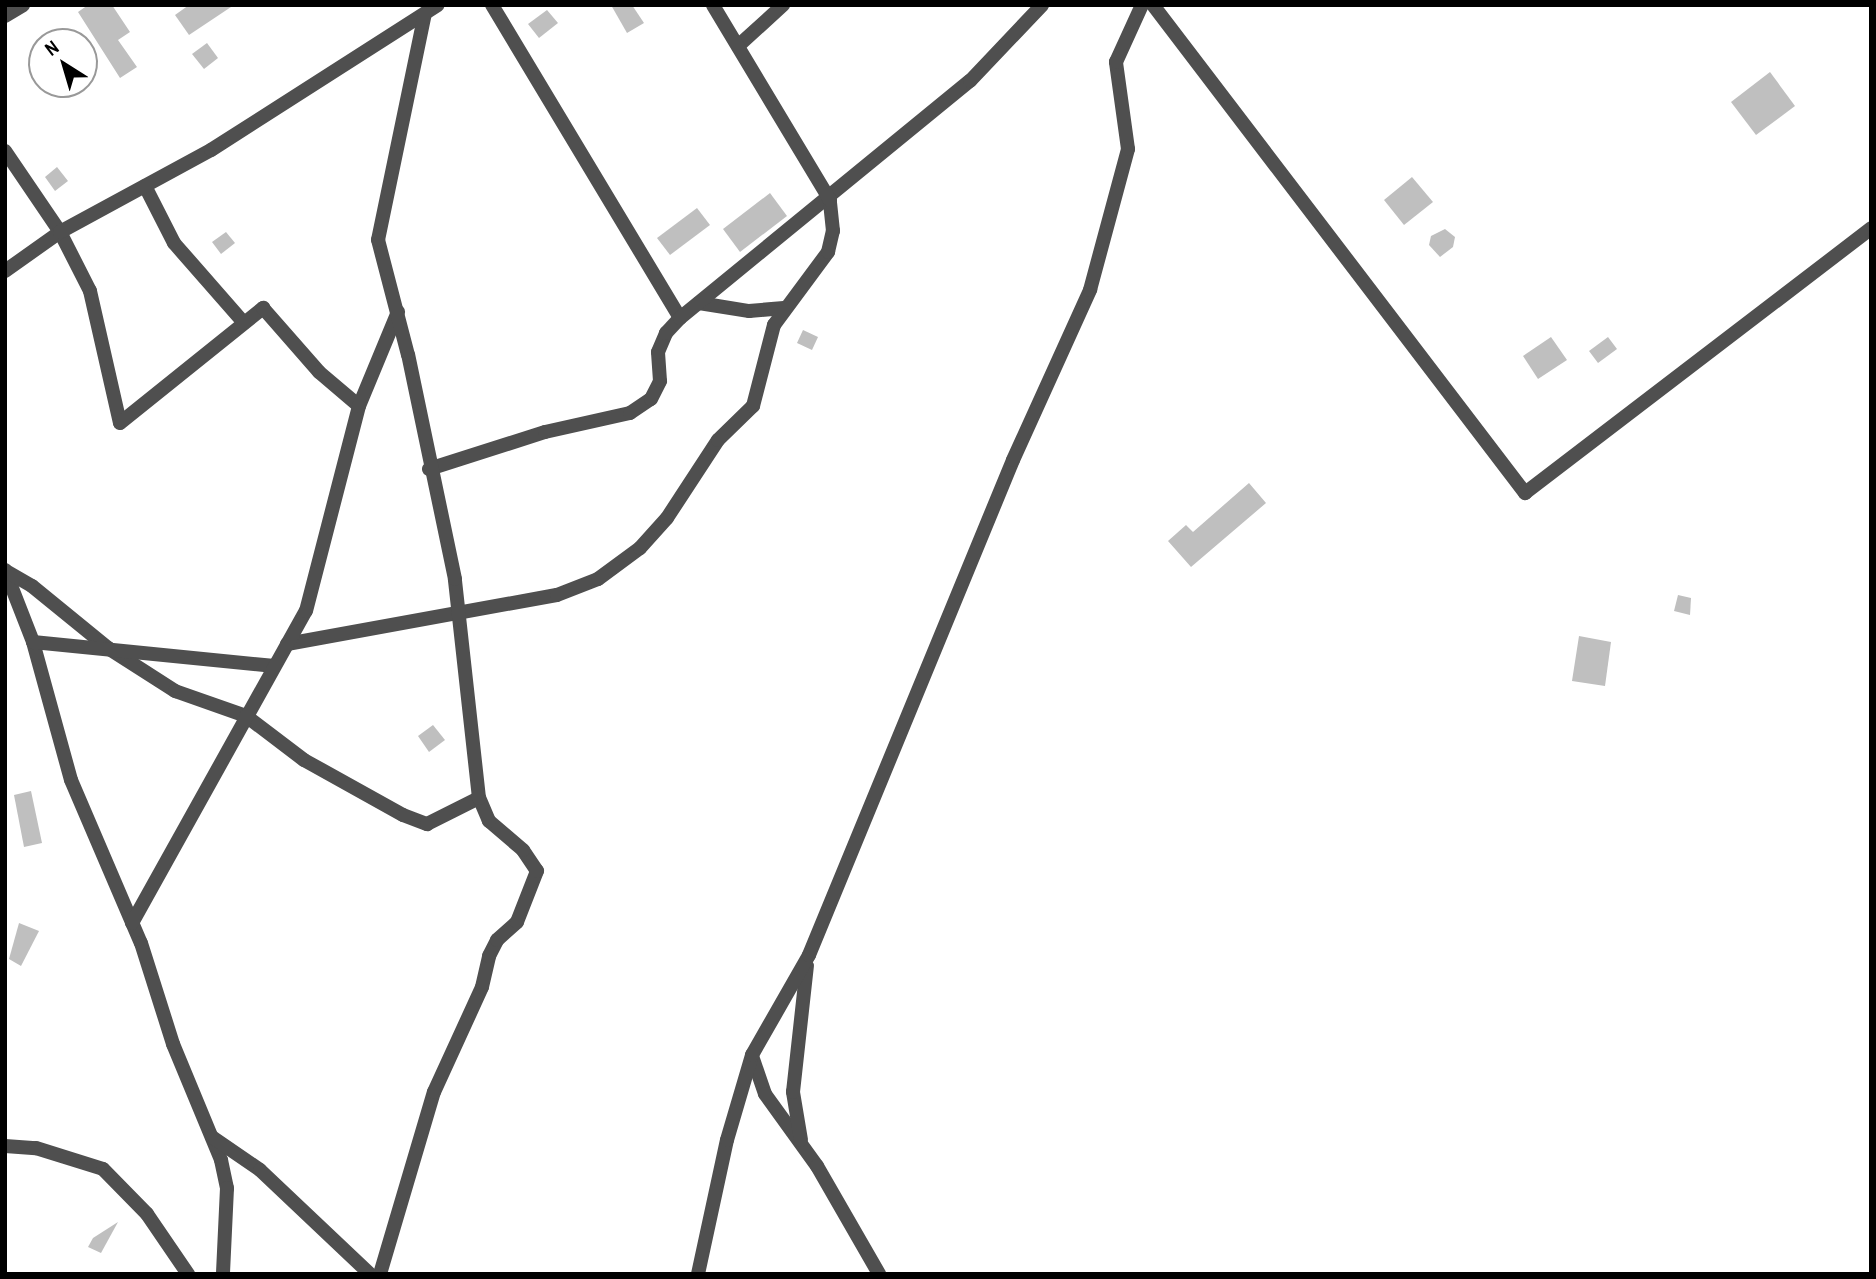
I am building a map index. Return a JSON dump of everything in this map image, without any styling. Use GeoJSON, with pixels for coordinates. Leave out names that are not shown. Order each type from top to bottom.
{"type":"FeatureCollection","features":[{"type":"Feature","properties":{"kind":"street"},"geometry":{"type":"LineString","coordinates":[[5,16],[23,5]]}},
{"type":"Feature","properties":{"kind":"street"},"geometry":{"type":"LineString","coordinates":[[5,271],[60,232],[211,150],[438,5]]}},
{"type":"Feature","properties":{"kind":"street"},"geometry":{"type":"LineString","coordinates":[[492,5],[680,318]]}},
{"type":"Feature","properties":{"kind":"street"},"geometry":{"type":"LineString","coordinates":[[287,644],[331,639],[460,610],[557,595],[598,579],[640,548],[667,519],[718,440],[753,406],[762,387],[766,349],[784,308],[828,252],[832,231],[830,200],[713,5]]}},
{"type":"Feature","properties":{"kind":"street"},"geometry":{"type":"LineString","coordinates":[[738,46],[783,5]]}},
{"type":"Feature","properties":{"kind":"street"},"geometry":{"type":"LineString","coordinates":[[429,469],[545,432],[630,413],[651,399],[660,381],[658,352],[666,332],[680,318],[830,200],[970,81],[1042,5]]}},
{"type":"Feature","properties":{"kind":"street"},"geometry":{"type":"LineString","coordinates":[[698,1274],[727,1140],[751,1055],[809,956],[1013,460],[1090,290],[1128,149],[1116,62],[1142,5]]}},
{"type":"Feature","properties":{"kind":"street"},"geometry":{"type":"LineString","coordinates":[[1153,5],[1525,493],[1871,228]]}},
{"type":"Feature","properties":{"kind":"street"},"geometry":{"type":"LineString","coordinates":[[380,1274],[434,1092],[473,1009],[489,956],[497,940],[516,922],[536,878],[534,862],[489,821],[479,798],[460,610],[398,312],[378,240],[425,14]]}},
{"type":"Feature","properties":{"kind":"street"},"geometry":{"type":"LineString","coordinates":[[5,151],[60,232],[90,291],[120,423],[263,308],[320,372],[359,406]]}},
{"type":"Feature","properties":{"kind":"street"},"geometry":{"type":"LineString","coordinates":[[145,186],[174,243],[244,323]]}},
{"type":"Feature","properties":{"kind":"street"},"geometry":{"type":"LineString","coordinates":[[699,303],[749,311],[784,308]]}},
{"type":"Feature","properties":{"kind":"street"},"geometry":{"type":"LineString","coordinates":[[132,923],[272,666],[306,611],[359,406],[398,312]]}},
{"type":"Feature","properties":{"kind":"street"},"geometry":{"type":"LineString","coordinates":[[6,576],[32,586],[108,648],[175,691],[246,716],[304,760],[427,824],[479,798]]}},
{"type":"Feature","properties":{"kind":"street"},"geometry":{"type":"LineString","coordinates":[[6,576],[33,642],[71,780],[132,923],[173,1044],[212,1136],[228,1188],[223,1274]]}},
{"type":"Feature","properties":{"kind":"street"},"geometry":{"type":"LineString","coordinates":[[33,642],[272,666]]}},
{"type":"Feature","properties":{"kind":"street"},"geometry":{"type":"LineString","coordinates":[[802,1145],[793,1092],[798,1020],[809,956]]}},
{"type":"Feature","properties":{"kind":"street"},"geometry":{"type":"LineString","coordinates":[[751,1055],[765,1094],[802,1145],[879,1274]]}},
{"type":"Feature","properties":{"kind":"street"},"geometry":{"type":"LineString","coordinates":[[212,1136],[260,1170],[370,1274]]}},
{"type":"Feature","properties":{"kind":"street"},"geometry":{"type":"LineString","coordinates":[[5,1146],[36,1148],[103,1169],[147,1214],[188,1274]]}},
{"type":"Feature","properties":{"kind":"building"},"geometry":{"type":"Polygon","coordinates":[[[88,5],[112,5],[130,32],[118,40],[137,67],[120,78],[98,43],[98,28],[88,28],[78,12],[88,5]]]}},
{"type":"Feature","properties":{"kind":"building"},"geometry":{"type":"Polygon","coordinates":[[[189,5],[234,5],[189,35],[175,15],[189,5]]]}},
{"type":"Feature","properties":{"kind":"building"},"geometry":{"type":"Polygon","coordinates":[[[611,5],[632,5],[644,23],[627,33],[611,5]]]}},
{"type":"Feature","properties":{"kind":"building"},"geometry":{"type":"Polygon","coordinates":[[[547,10],[558,23],[539,38],[528,24],[547,10]]]}},
{"type":"Feature","properties":{"kind":"building"},"geometry":{"type":"Polygon","coordinates":[[[207,43],[218,58],[204,69],[192,54],[207,43]]]}},
{"type":"Feature","properties":{"kind":"building"},"geometry":{"type":"Polygon","coordinates":[[[1770,72],[1795,106],[1756,135],[1731,102],[1770,72]]]}},
{"type":"Feature","properties":{"kind":"building"},"geometry":{"type":"Polygon","coordinates":[[[57,167],[68,181],[55,191],[45,177],[57,167]]]}},
{"type":"Feature","properties":{"kind":"building"},"geometry":{"type":"Polygon","coordinates":[[[1412,177],[1433,202],[1404,225],[1384,200],[1412,177]]]}},
{"type":"Feature","properties":{"kind":"building"},"geometry":{"type":"Polygon","coordinates":[[[770,193],[787,216],[740,252],[723,229],[770,193]]]}},
{"type":"Feature","properties":{"kind":"building"},"geometry":{"type":"Polygon","coordinates":[[[697,208],[710,225],[670,255],[657,238],[697,208]]]}},
{"type":"Feature","properties":{"kind":"building"},"geometry":{"type":"Polygon","coordinates":[[[1445,229],[1455,237],[1453,247],[1440,257],[1429,245],[1431,236],[1445,229]]]}},
{"type":"Feature","properties":{"kind":"building"},"geometry":{"type":"Polygon","coordinates":[[[226,232],[235,243],[221,254],[212,242],[226,232]]]}},
{"type":"Feature","properties":{"kind":"building"},"geometry":{"type":"Polygon","coordinates":[[[803,330],[818,337],[812,350],[797,343],[803,330]]]}},
{"type":"Feature","properties":{"kind":"building"},"geometry":{"type":"Polygon","coordinates":[[[1551,337],[1567,360],[1538,379],[1523,356],[1551,337]]]}},
{"type":"Feature","properties":{"kind":"building"},"geometry":{"type":"Polygon","coordinates":[[[1608,337],[1617,349],[1598,363],[1589,351],[1608,337]]]}},
{"type":"Feature","properties":{"kind":"building"},"geometry":{"type":"Polygon","coordinates":[[[1249,483],[1266,503],[1191,567],[1168,541],[1186,525],[1193,532],[1249,483]]]}},
{"type":"Feature","properties":{"kind":"building"},"geometry":{"type":"Polygon","coordinates":[[[1678,595],[1691,598],[1690,615],[1674,611],[1678,595]]]}},
{"type":"Feature","properties":{"kind":"building"},"geometry":{"type":"Polygon","coordinates":[[[1579,636],[1611,642],[1605,686],[1572,681],[1579,636]]]}},
{"type":"Feature","properties":{"kind":"building"},"geometry":{"type":"Polygon","coordinates":[[[433,725],[445,740],[429,752],[418,736],[433,725]]]}},
{"type":"Feature","properties":{"kind":"building"},"geometry":{"type":"Polygon","coordinates":[[[31,791],[42,843],[24,847],[14,795],[31,791]]]}},
{"type":"Feature","properties":{"kind":"building"},"geometry":{"type":"Polygon","coordinates":[[[19,923],[39,931],[21,966],[9,959],[19,923]]]}},
{"type":"Feature","properties":{"kind":"building"},"geometry":{"type":"Polygon","coordinates":[[[118,1222],[101,1253],[88,1247],[93,1238],[118,1222]]]}}]}
